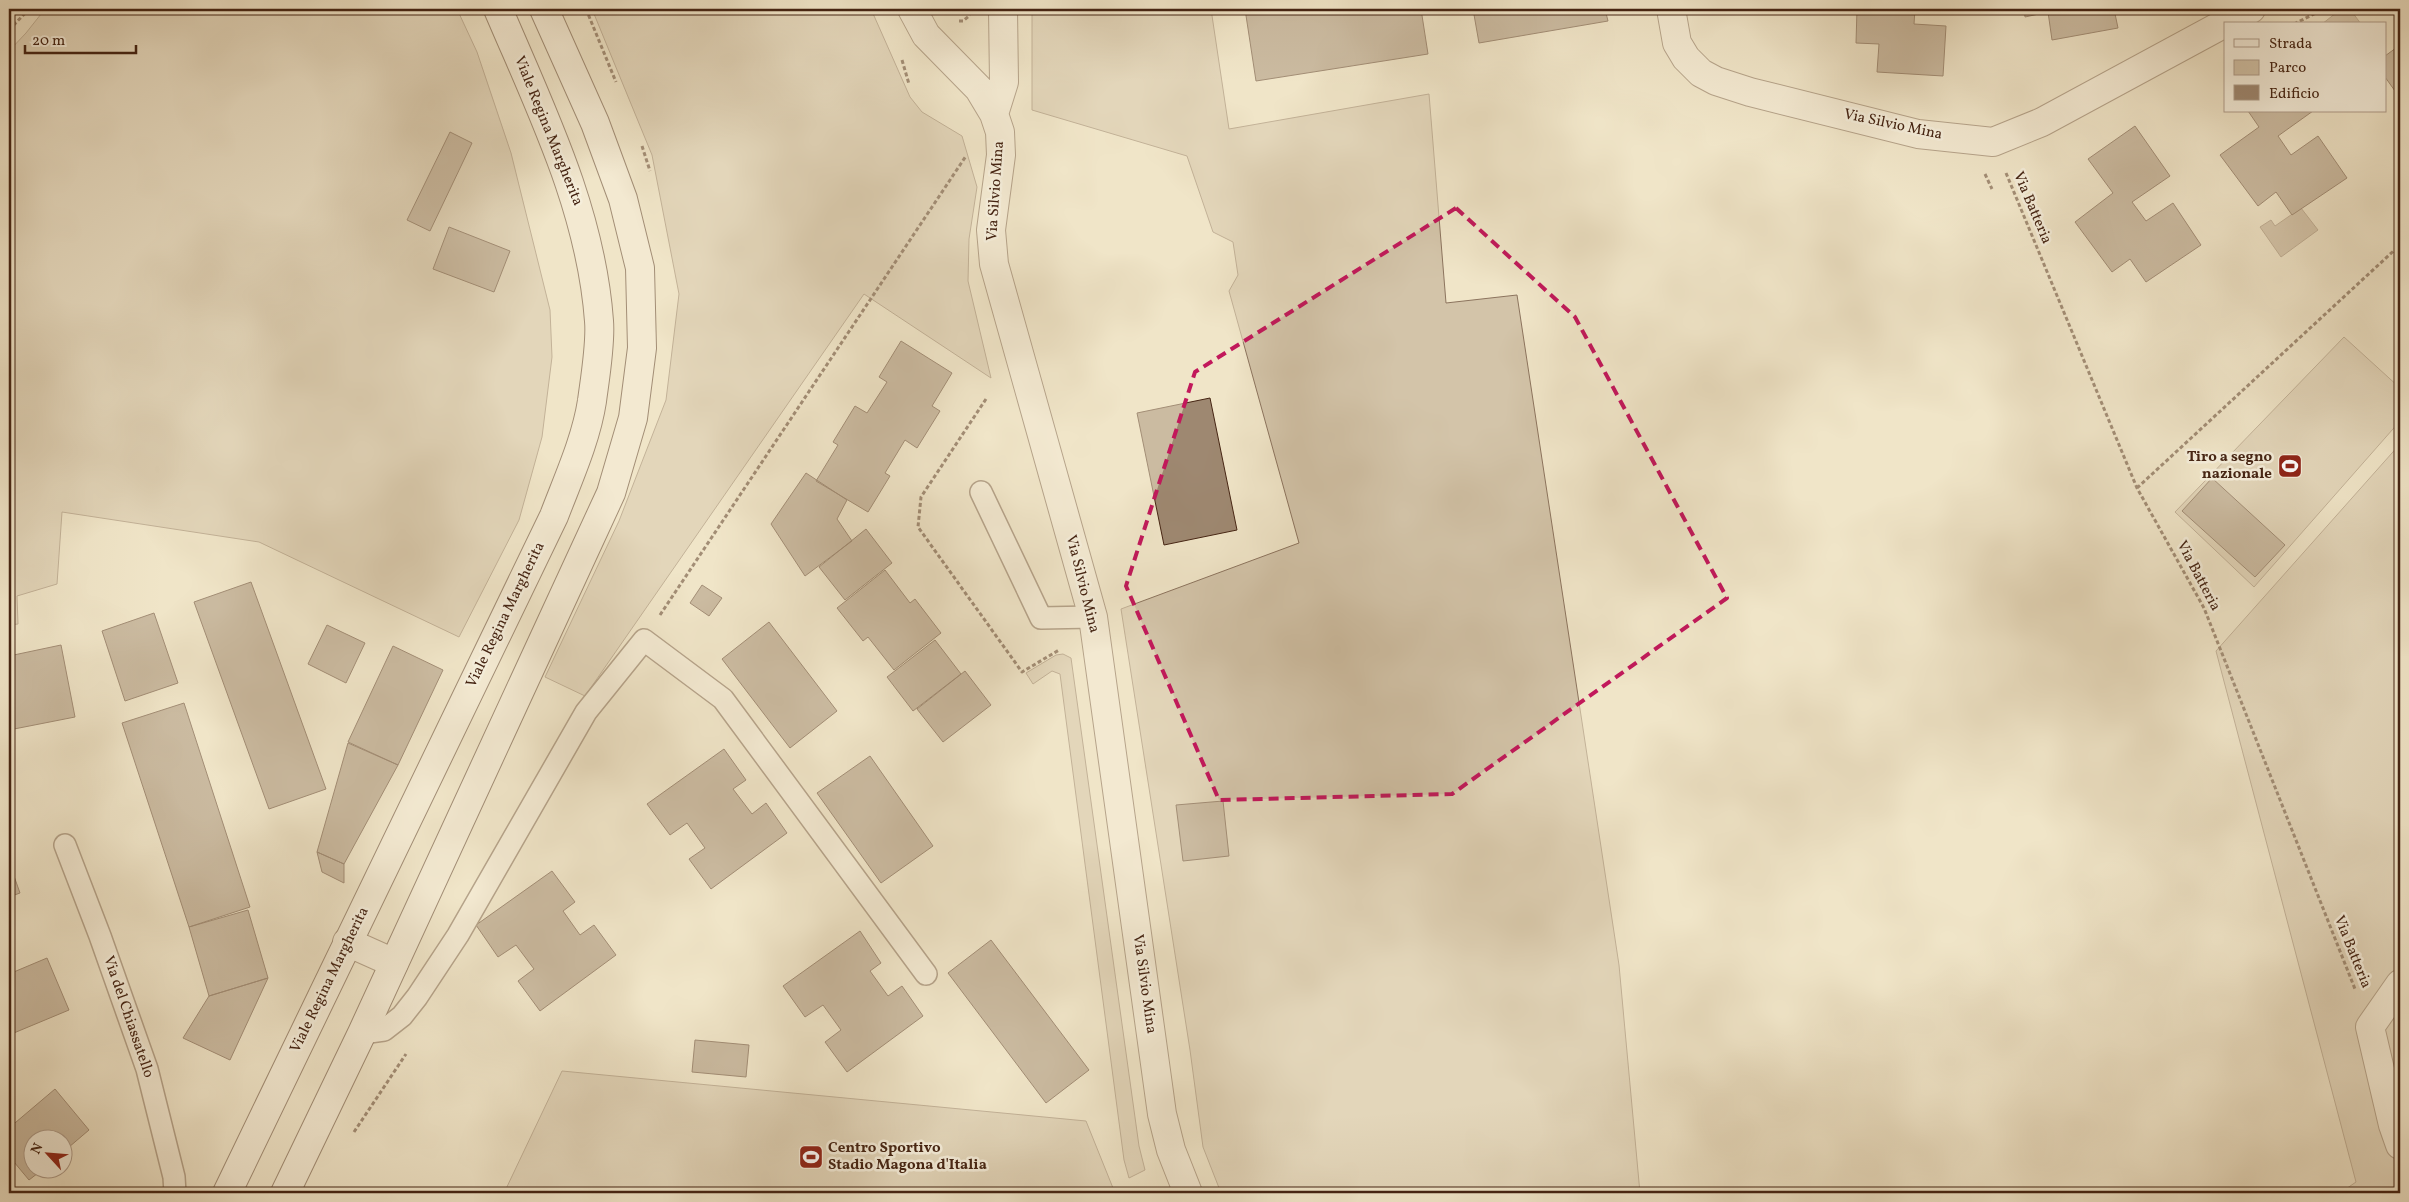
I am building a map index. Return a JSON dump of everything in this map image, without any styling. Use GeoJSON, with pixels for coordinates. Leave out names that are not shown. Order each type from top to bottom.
{"type":"FeatureCollection","features":[{"type":"Feature","properties":{"kind":"street","name":"Viale Regina Margherita"},"geometry":{"type":"LineString","coordinates":[[226,1193],[554,516],[579,450],[592,402],[600,323],[591,254],[575,194],[498,9]]}},
{"type":"Feature","properties":{"kind":"street"},"geometry":{"type":"LineString","coordinates":[[285,1193],[362,1033],[611,493],[633,418],[642,348],[640,268],[622,199],[598,132],[544,9]]}},
{"type":"Feature","properties":{"kind":"street","name":"Via Silvio Mina"},"geometry":{"type":"LineString","coordinates":[[912,9],[926,36],[979,88],[994,114],[1000,132],[1001,155],[991,230],[994,264],[1092,617],[1162,1114],[1171,1150],[1188,1193]]}},
{"type":"Feature","properties":{"kind":"street"},"geometry":{"type":"LineString","coordinates":[[994,114],[1004,82],[1003,9]]}},
{"type":"Feature","properties":{"kind":"street","name":"Via Silvio Mina"},"geometry":{"type":"LineString","coordinates":[[1671,9],[1677,42],[1686,58],[1701,73],[1716,81],[1750,92],[1918,134],[1993,142],[2042,122],[2224,24]]}},
{"type":"Feature","properties":{"kind":"street","name":"Via Silvio Mina"},"geometry":{"type":"LineString","coordinates":[[2227,22],[2251,9]]}},
{"type":"Feature","properties":{"kind":"street"},"geometry":{"type":"LineString","coordinates":[[347,942],[394,962]]}},
{"type":"Feature","properties":{"kind":"street"},"geometry":{"type":"LineString","coordinates":[[2400,984],[2370,1027],[2393,1125],[2400,1145]]}},
{"type":"Feature","properties":{"kind":"lane"},"geometry":{"type":"LineString","coordinates":[[981,492],[1041,618],[1092,617]]}},
{"type":"Feature","properties":{"kind":"lane"},"geometry":{"type":"LineString","coordinates":[[362,1033],[384,1030],[402,1016],[417,997],[458,935],[586,712],[644,640],[723,699],[926,974]]}},
{"type":"Feature","properties":{"kind":"lane","name":"Via del Chiassatello"},"geometry":{"type":"LineString","coordinates":[[64,845],[100,936],[147,1069],[174,1177],[175,1193]]}},
{"type":"Feature","properties":{"kind":"path"},"geometry":{"type":"LineString","coordinates":[[9,30],[29,9]]}},
{"type":"Feature","properties":{"kind":"path"},"geometry":{"type":"LineString","coordinates":[[2298,22],[2324,9]]}},
{"type":"Feature","properties":{"kind":"path"},"geometry":{"type":"LineString","coordinates":[[644,640],[994,114]]}},
{"type":"Feature","properties":{"kind":"path","name":"Via Batteria"},"geometry":{"type":"LineString","coordinates":[[1993,142],[2137,488],[2204,608],[2370,1027]]}},
{"type":"Feature","properties":{"kind":"path"},"geometry":{"type":"LineString","coordinates":[[2137,488],[2400,245]]}},
{"type":"Feature","properties":{"kind":"path"},"geometry":{"type":"LineString","coordinates":[[986,399],[920,497],[918,527],[1022,672],[1055,651],[1062,650]]}},
{"type":"Feature","properties":{"kind":"path"},"geometry":{"type":"LineString","coordinates":[[351,1136],[411,1046]]}},
{"type":"Feature","properties":{"kind":"highlighted area"},"geometry":{"type":"Polygon","coordinates":[[[1456,208],[1575,317],[1727,598],[1452,794],[1219,800],[1126,586],[1195,372],[1456,208]]]}},
{"type":"Feature","properties":{"kind":"green space"},"geometry":{"type":"Polygon","coordinates":[[[45,9],[457,9],[477,52],[511,153],[550,310],[552,357],[542,437],[519,520],[459,637],[259,542],[62,512],[57,584],[17,596],[18,624],[9,625],[9,51],[45,9]]]}},
{"type":"Feature","properties":{"kind":"green space"},"geometry":{"type":"Polygon","coordinates":[[[592,9],[871,9],[910,97],[922,112],[962,136],[977,187],[969,239],[968,281],[991,378],[864,294],[585,696],[545,677],[619,521],[666,400],[679,294],[652,155],[592,9]]]}},
{"type":"Feature","properties":{"kind":"green space"},"geometry":{"type":"Polygon","coordinates":[[[1032,9],[1211,9],[1229,129],[1429,94],[1446,303],[1517,295],[1619,965],[1640,1193],[1221,1193],[1203,1147],[1190,1050],[1121,609],[1299,543],[1229,291],[1238,275],[1233,242],[1213,232],[1187,156],[1032,110],[1032,9]]]}},
{"type":"Feature","properties":{"kind":"green space","name":"Tiro a segno nazionale"},"geometry":{"type":"Polygon","coordinates":[[[2344,337],[2400,388],[2400,421],[2254,587],[2175,512],[2344,337]]]}},
{"type":"Feature","properties":{"kind":"green space"},"geometry":{"type":"Polygon","coordinates":[[[2400,444],[2400,1193],[2340,1193],[2356,1182],[2216,651],[2400,444]]]}},
{"type":"Feature","properties":{"kind":"green space"},"geometry":{"type":"Polygon","coordinates":[[[1063,654],[1071,658],[1139,1146],[1145,1170],[1129,1178],[1124,1160],[1060,674],[1052,671],[1033,684],[1026,673],[1056,655],[1063,654]]]}},
{"type":"Feature","properties":{"kind":"green space","name":"Centro Sportivo Stadio Magona d'Italia"},"geometry":{"type":"Polygon","coordinates":[[[562,1071],[1086,1121],[1115,1193],[504,1193],[562,1071]]]}},
{"type":"Feature","properties":{"kind":"shaded area"},"geometry":{"type":"Polygon","coordinates":[[[2341,9],[2350,9],[2360,22],[2325,22],[2341,9]]]}},
{"type":"Feature","properties":{"kind":"shaded area"},"geometry":{"type":"Polygon","coordinates":[[[2301,208],[2318,230],[2281,257],[2260,227],[2271,220],[2275,226],[2301,208]]]}},
{"type":"Feature","properties":{"kind":"building"},"geometry":{"type":"Polygon","coordinates":[[[1245,9],[1421,9],[1428,54],[1256,81],[1245,9]]]}},
{"type":"Feature","properties":{"kind":"building"},"geometry":{"type":"Polygon","coordinates":[[[1473,9],[1605,9],[1608,21],[1479,43],[1473,9]]]}},
{"type":"Feature","properties":{"kind":"building"},"geometry":{"type":"Polygon","coordinates":[[[1857,9],[1915,9],[1914,24],[1946,26],[1943,76],[1877,72],[1879,44],[1856,43],[1857,9]]]}},
{"type":"Feature","properties":{"kind":"building"},"geometry":{"type":"Polygon","coordinates":[[[2024,9],[2114,9],[2118,28],[2052,40],[2048,12],[2025,17],[2024,9]]]}},
{"type":"Feature","properties":{"kind":"building"},"geometry":{"type":"Polygon","coordinates":[[[2400,45],[2400,98],[2386,78],[2386,55],[2400,45]]]}},
{"type":"Feature","properties":{"kind":"building"},"geometry":{"type":"Polygon","coordinates":[[[2249,112],[2312,112],[2278,136],[2291,155],[2318,136],[2347,178],[2292,215],[2276,192],[2258,206],[2220,155],[2259,127],[2249,112]]]}},
{"type":"Feature","properties":{"kind":"building"},"geometry":{"type":"Polygon","coordinates":[[[2135,126],[2170,176],[2132,202],[2146,221],[2173,203],[2201,245],[2146,282],[2130,259],[2112,272],[2075,222],[2113,193],[2088,159],[2135,126]]]}},
{"type":"Feature","properties":{"kind":"building"},"geometry":{"type":"Polygon","coordinates":[[[450,132],[472,143],[430,231],[407,220],[450,132]]]}},
{"type":"Feature","properties":{"kind":"building"},"geometry":{"type":"Polygon","coordinates":[[[449,227],[510,251],[494,292],[433,269],[449,227]]]}},
{"type":"Feature","properties":{"kind":"building"},"geometry":{"type":"Polygon","coordinates":[[[901,341],[952,373],[932,406],[940,411],[917,448],[905,440],[885,473],[890,476],[868,512],[816,481],[838,445],[833,442],[855,406],[867,413],[887,382],[879,377],[901,341]]]}},
{"type":"Feature","properties":{"kind":"building"},"geometry":{"type":"Polygon","coordinates":[[[1210,398],[1237,530],[1164,545],[1137,413],[1210,398]]]}},
{"type":"Feature","properties":{"kind":"building"},"geometry":{"type":"Polygon","coordinates":[[[806,473],[847,500],[837,519],[852,541],[805,576],[771,524],[806,473]]]}},
{"type":"Feature","properties":{"kind":"building"},"geometry":{"type":"Polygon","coordinates":[[[2212,478],[2285,545],[2255,577],[2182,511],[2212,478]]]}},
{"type":"Feature","properties":{"kind":"building"},"geometry":{"type":"Polygon","coordinates":[[[866,529],[892,563],[845,600],[819,567],[866,529]]]}},
{"type":"Feature","properties":{"kind":"building"},"geometry":{"type":"Polygon","coordinates":[[[885,570],[910,603],[915,599],[941,633],[894,670],[868,637],[863,641],[837,608],[885,570]]]}},
{"type":"Feature","properties":{"kind":"building"},"geometry":{"type":"Polygon","coordinates":[[[251,582],[326,789],[269,809],[194,602],[251,582]]]}},
{"type":"Feature","properties":{"kind":"building"},"geometry":{"type":"Polygon","coordinates":[[[702,585],[722,598],[709,616],[690,603],[702,585]]]}},
{"type":"Feature","properties":{"kind":"building"},"geometry":{"type":"Polygon","coordinates":[[[154,613],[178,683],[125,701],[102,631],[154,613]]]}},
{"type":"Feature","properties":{"kind":"building"},"geometry":{"type":"Polygon","coordinates":[[[769,622],[837,711],[790,748],[722,659],[769,622]]]}},
{"type":"Feature","properties":{"kind":"building"},"geometry":{"type":"Polygon","coordinates":[[[327,625],[365,643],[346,683],[308,664],[327,625]]]}},
{"type":"Feature","properties":{"kind":"building"},"geometry":{"type":"Polygon","coordinates":[[[935,640],[961,674],[913,711],[887,677],[935,640]]]}},
{"type":"Feature","properties":{"kind":"building"},"geometry":{"type":"Polygon","coordinates":[[[61,645],[75,717],[9,730],[9,656],[61,645]]]}},
{"type":"Feature","properties":{"kind":"building"},"geometry":{"type":"Polygon","coordinates":[[[393,646],[443,670],[398,765],[348,742],[393,646]]]}},
{"type":"Feature","properties":{"kind":"building"},"geometry":{"type":"Polygon","coordinates":[[[965,671],[991,705],[943,742],[917,709],[965,671]]]}},
{"type":"Feature","properties":{"kind":"building"},"geometry":{"type":"Polygon","coordinates":[[[184,703],[250,907],[189,927],[122,723],[184,703]]]}},
{"type":"Feature","properties":{"kind":"building"},"geometry":{"type":"Polygon","coordinates":[[[348,743],[398,765],[344,864],[317,852],[348,743]]]}},
{"type":"Feature","properties":{"kind":"building"},"geometry":{"type":"Polygon","coordinates":[[[724,749],[746,780],[733,789],[752,814],[766,803],[787,833],[711,889],[689,859],[705,848],[687,823],[670,835],[647,804],[724,749]]]}},
{"type":"Feature","properties":{"kind":"building"},"geometry":{"type":"Polygon","coordinates":[[[870,756],[933,846],[881,883],[817,793],[870,756]]]}},
{"type":"Feature","properties":{"kind":"building"},"geometry":{"type":"Polygon","coordinates":[[[1223,801],[1229,856],[1183,861],[1176,805],[1223,801]]]}},
{"type":"Feature","properties":{"kind":"building"},"geometry":{"type":"Polygon","coordinates":[[[317,852],[344,864],[344,883],[322,872],[317,852]]]}},
{"type":"Feature","properties":{"kind":"building"},"geometry":{"type":"Polygon","coordinates":[[[9,862],[20,893],[9,897],[9,862]]]}},
{"type":"Feature","properties":{"kind":"building"},"geometry":{"type":"Polygon","coordinates":[[[552,871],[575,902],[563,911],[580,935],[594,925],[616,955],[540,1011],[518,981],[534,969],[516,945],[498,957],[476,925],[552,871]]]}},
{"type":"Feature","properties":{"kind":"building"},"geometry":{"type":"Polygon","coordinates":[[[248,910],[268,978],[209,996],[189,927],[248,910]]]}},
{"type":"Feature","properties":{"kind":"building"},"geometry":{"type":"Polygon","coordinates":[[[860,931],[881,963],[870,971],[888,996],[902,986],[923,1016],[847,1072],[825,1042],[841,1030],[823,1005],[805,1017],[783,986],[860,931]]]}},
{"type":"Feature","properties":{"kind":"building"},"geometry":{"type":"Polygon","coordinates":[[[991,940],[1089,1070],[1046,1103],[948,973],[991,940]]]}},
{"type":"Feature","properties":{"kind":"building"},"geometry":{"type":"Polygon","coordinates":[[[47,958],[69,1010],[9,1035],[9,974],[47,958]]]}},
{"type":"Feature","properties":{"kind":"building"},"geometry":{"type":"Polygon","coordinates":[[[268,978],[230,1060],[183,1038],[209,996],[268,978]]]}},
{"type":"Feature","properties":{"kind":"building"},"geometry":{"type":"Polygon","coordinates":[[[695,1040],[749,1045],[746,1077],[692,1072],[695,1040]]]}},
{"type":"Feature","properties":{"kind":"building"},"geometry":{"type":"Polygon","coordinates":[[[55,1089],[89,1130],[72,1144],[72,1130],[22,1130],[22,1172],[9,1156],[9,1128],[55,1089]]]}},
{"type":"Feature","properties":{"kind":"place","name":"Tiro a segno nazionale"},"geometry":{"type":"Point","coordinates":[2290,466]}},
{"type":"Feature","properties":{"kind":"place","name":"Centro Sportivo Stadio Magona d'Italia"},"geometry":{"type":"Point","coordinates":[811,1157]}}]}
